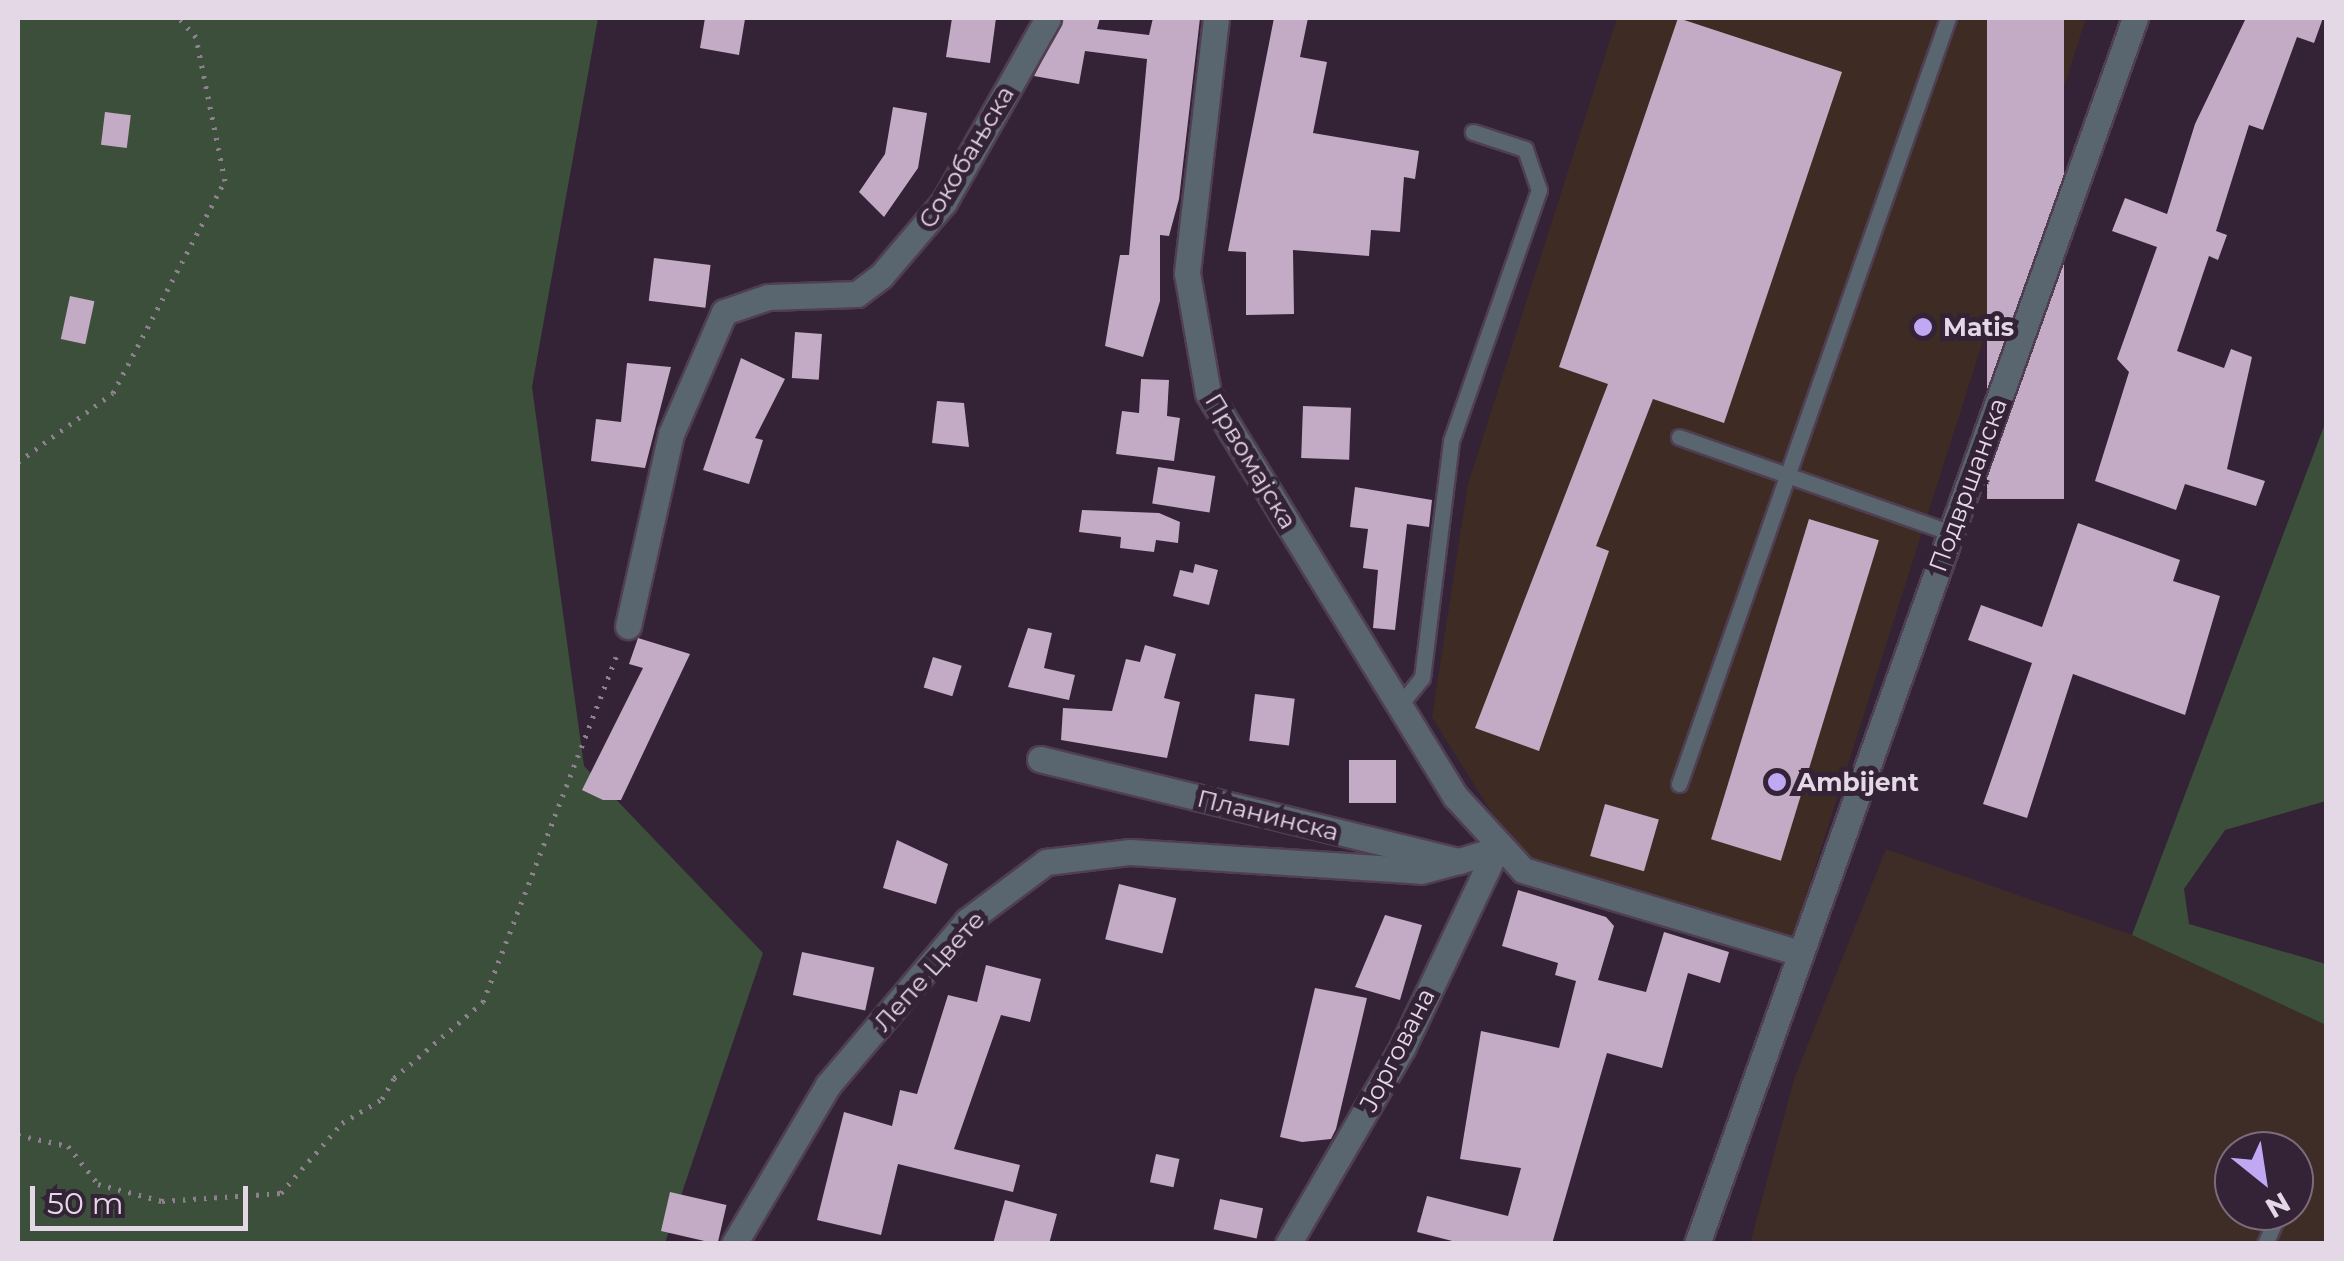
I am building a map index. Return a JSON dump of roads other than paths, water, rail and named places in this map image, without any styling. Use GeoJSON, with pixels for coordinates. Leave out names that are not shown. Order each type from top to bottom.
{"type":"FeatureCollection","features":[{"type":"Feature","properties":{"kind":"street","name":"Сокобањска"},"geometry":{"type":"LineString","coordinates":[[628,626],[671,434],[724,312],[768,297],[858,294],[881,276],[944,202],[1048,18]]}},
{"type":"Feature","properties":{"kind":"street","name":"Првомајска"},"geometry":{"type":"LineString","coordinates":[[1216,18],[1187,273],[1194,346],[1208,392],[1399,706],[1496,850]]}},
{"type":"Feature","properties":{"kind":"street","name":"Подвршанска"},"geometry":{"type":"LineString","coordinates":[[1697,1244],[2135,18]]}},
{"type":"Feature","properties":{"kind":"street","name":"Планинска"},"geometry":{"type":"LineString","coordinates":[[1040,759],[1459,861]]}},
{"type":"Feature","properties":{"kind":"street"},"geometry":{"type":"LineString","coordinates":[[1459,861],[1496,850],[1523,870],[1800,954]]}},
{"type":"Feature","properties":{"kind":"street","name":"Јоргована"},"geometry":{"type":"LineString","coordinates":[[1288,1244],[1402,1048],[1496,850]]}},
{"type":"Feature","properties":{"kind":"street","name":"Лепе Цвете"},"geometry":{"type":"LineString","coordinates":[[734,1244],[828,1085],[967,921],[1046,862],[1130,852],[1421,871],[1459,861]]}},
{"type":"Feature","properties":{"kind":"lane"},"geometry":{"type":"LineString","coordinates":[[1679,784],[1948,18]]}},
{"type":"Feature","properties":{"kind":"lane"},"geometry":{"type":"LineString","coordinates":[[1399,706],[1422,678],[1451,442],[1539,190],[1525,149],[1472,132]]}},
{"type":"Feature","properties":{"kind":"lane"},"geometry":{"type":"LineString","coordinates":[[1679,437],[1950,533]]}},
{"type":"Feature","properties":{"kind":"place","name":"Matis"},"geometry":{"type":"Point","coordinates":[1923,327]}},
{"type":"Feature","properties":{"kind":"place","name":"Ambijent"},"geometry":{"type":"Point","coordinates":[1777,782]}}]}
